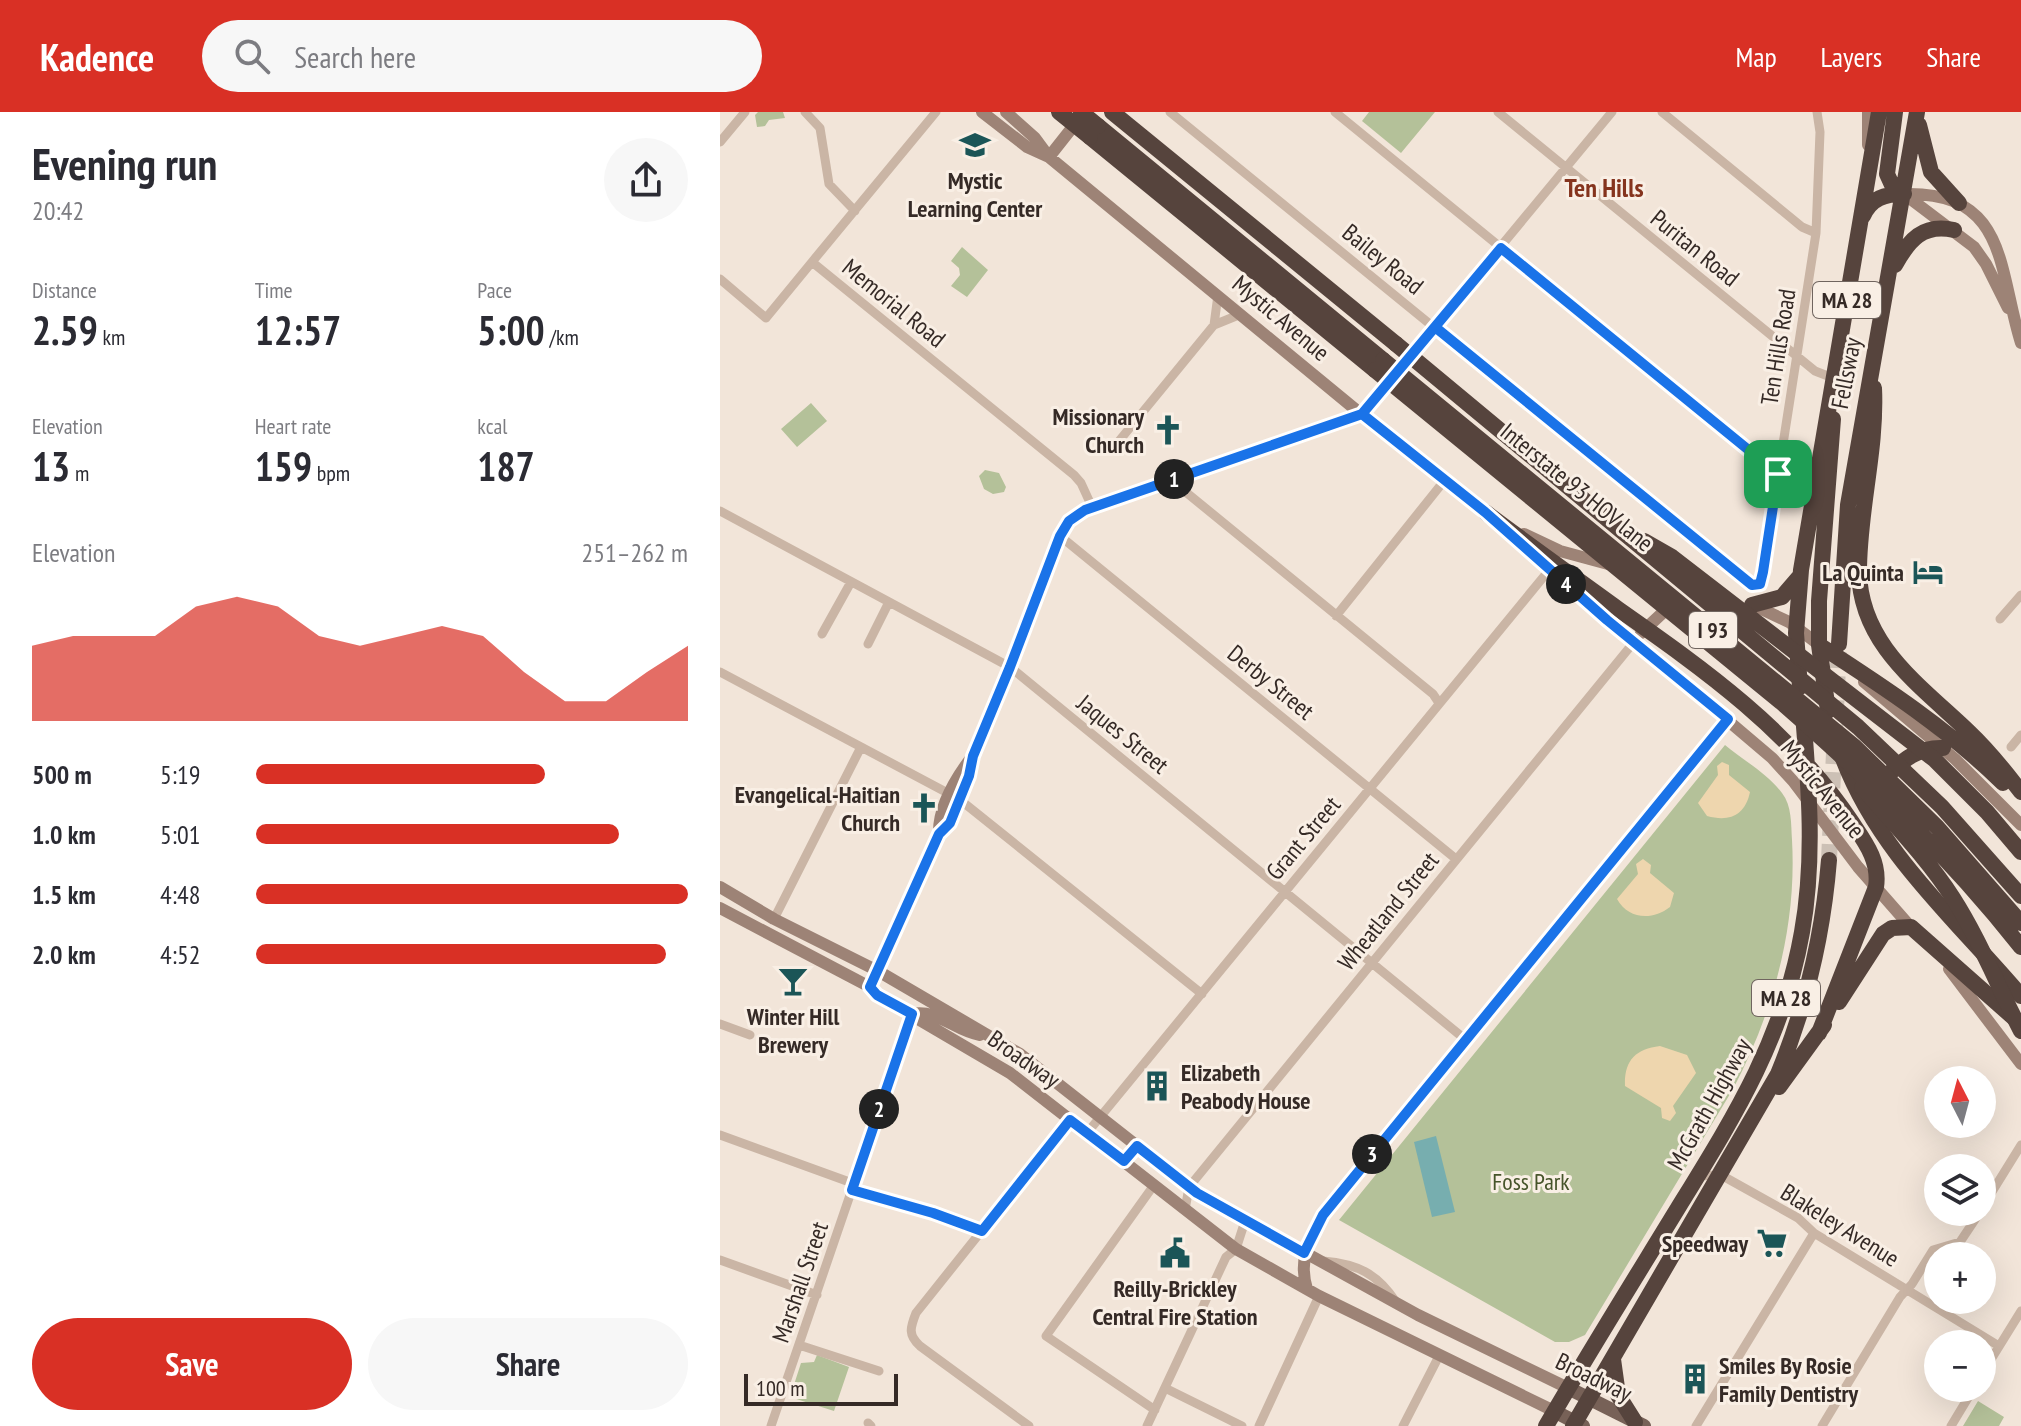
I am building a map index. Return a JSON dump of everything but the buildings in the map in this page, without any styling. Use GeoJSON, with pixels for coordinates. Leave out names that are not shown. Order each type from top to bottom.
{"type":"FeatureCollection","features":[{"type":"Feature","properties":{"kind":"highway","name":"I 93"},"geometry":{"type":"LineString","coordinates":[[1059,112],[1094,132],[1379,365],[1817,734],[1928,838],[2021,947]]}},
{"type":"Feature","properties":{"kind":"highway","name":"I 93"},"geometry":{"type":"LineString","coordinates":[[1082,112],[1094,132]]}},
{"type":"Feature","properties":{"kind":"highway","name":"I 93"},"geometry":{"type":"LineString","coordinates":[[1112,112],[1888,754],[1960,827],[2021,896]]}},
{"type":"Feature","properties":{"kind":"highway","name":"Fellsway"},"geometry":{"type":"LineString","coordinates":[[1796,627],[1800,575],[1879,112]]}},
{"type":"Feature","properties":{"kind":"highway"},"geometry":{"type":"LineString","coordinates":[[1895,112],[1887,174],[1892,185],[1904,194]]}},
{"type":"Feature","properties":{"kind":"highway","name":"Fellsway"},"geometry":{"type":"LineString","coordinates":[[1839,644],[1848,505],[1916,113]]}},
{"type":"Feature","properties":{"kind":"highway"},"geometry":{"type":"LineString","coordinates":[[1916,113],[1931,172],[1959,203]]}},
{"type":"Feature","properties":{"kind":"highway"},"geometry":{"type":"LineString","coordinates":[[1861,222],[1874,201],[1904,194]]}},
{"type":"Feature","properties":{"kind":"highway"},"geometry":{"type":"LineString","coordinates":[[1888,277],[1908,243],[1920,232],[1935,227],[1954,230]]}},
{"type":"Feature","properties":{"kind":"highway"},"geometry":{"type":"LineString","coordinates":[[1873,358],[1876,422],[1859,557],[1860,588],[1866,614],[1877,638],[1893,660],[1976,739],[2021,792]]}},
{"type":"Feature","properties":{"kind":"highway","name":"Interstate 93 HOV lane"},"geometry":{"type":"LineString","coordinates":[[1379,365],[1855,747],[1937,827],[2021,923]]}},
{"type":"Feature","properties":{"kind":"highway"},"geometry":{"type":"LineString","coordinates":[[1833,378],[1834,442],[1819,601],[1819,645],[1836,742],[1872,819],[1916,879],[2021,996]]}},
{"type":"Feature","properties":{"kind":"highway"},"geometry":{"type":"LineString","coordinates":[[1485,512],[1747,704],[1806,763],[1835,798],[1870,851],[1876,869],[1876,887],[1819,1033]]}},
{"type":"Feature","properties":{"kind":"highway"},"geometry":{"type":"LineString","coordinates":[[1605,517],[1672,557],[1914,743],[1968,792],[2021,852]]}},
{"type":"Feature","properties":{"kind":"highway"},"geometry":{"type":"LineString","coordinates":[[1752,605],[1782,597],[1800,575]]}},
{"type":"Feature","properties":{"kind":"highway","name":"McGrath Highway"},"geometry":{"type":"LineString","coordinates":[[1550,1419],[1752,1083],[1788,993],[1803,929],[1809,883],[1809,802],[1796,627]]}},
{"type":"Feature","properties":{"kind":"highway"},"geometry":{"type":"LineString","coordinates":[[1819,645],[1940,727],[2021,801]]}},
{"type":"Feature","properties":{"kind":"highway"},"geometry":{"type":"LineString","coordinates":[[1817,734],[1952,897],[1978,942],[2021,1031]]}},
{"type":"Feature","properties":{"kind":"highway"},"geometry":{"type":"LineString","coordinates":[[1872,819],[1872,800],[1891,772],[1918,752],[1943,748]]}},
{"type":"Feature","properties":{"kind":"highway","name":"McGrath Highway"},"geometry":{"type":"LineString","coordinates":[[1577,1425],[1759,1110],[1788,1051],[1811,980],[1822,926],[1829,860]]}},
{"type":"Feature","properties":{"kind":"highway"},"geometry":{"type":"LineString","coordinates":[[1759,1110],[1819,1033],[1883,934],[1897,926],[1911,927],[2021,1024]]}},
{"type":"Feature","properties":{"kind":"highway"},"geometry":{"type":"LineString","coordinates":[[1613,1359],[1618,1395],[1640,1424]]}},
{"type":"Feature","properties":{"kind":"main road","name":"Mystic Avenue"},"geometry":{"type":"LineString","coordinates":[[982,112],[1027,147],[1049,157]]}},
{"type":"Feature","properties":{"kind":"main road","name":"Mystic Avenue"},"geometry":{"type":"LineString","coordinates":[[1006,112],[1035,138],[1049,157],[1485,512],[1728,719],[1783,770],[1858,867],[1959,980],[2021,1064]]}},
{"type":"Feature","properties":{"kind":"main road"},"geometry":{"type":"LineString","coordinates":[[1049,157],[1082,112]]}},
{"type":"Feature","properties":{"kind":"main road"},"geometry":{"type":"LineString","coordinates":[[1867,181],[1868,112]]}},
{"type":"Feature","properties":{"kind":"main road"},"geometry":{"type":"LineString","coordinates":[[1904,194],[1932,195],[1959,203],[1978,218],[1992,235],[2021,343]]}},
{"type":"Feature","properties":{"kind":"main road"},"geometry":{"type":"LineString","coordinates":[[1904,194],[1954,230],[1981,255],[2014,322]]}},
{"type":"Feature","properties":{"kind":"main road"},"geometry":{"type":"LineString","coordinates":[[870,987],[939,834],[939,822],[955,796],[960,773],[973,756],[1060,536],[1073,517],[1092,507],[1362,414]]}},
{"type":"Feature","properties":{"kind":"main road","name":"Mystic Avenue"},"geometry":{"type":"LineString","coordinates":[[1485,512],[1551,547],[1752,605],[1796,627],[1943,748],[2021,825]]}},
{"type":"Feature","properties":{"kind":"main road"},"geometry":{"type":"LineString","coordinates":[[1634,642],[1675,602],[1713,593]]}},
{"type":"Feature","properties":{"kind":"main road"},"geometry":{"type":"LineString","coordinates":[[1313,1292],[1303,1272],[1304,1253],[1323,1215],[1728,719]]}},
{"type":"Feature","properties":{"kind":"main road","name":"Broadway"},"geometry":{"type":"LineString","coordinates":[[722,892],[878,971],[989,1035],[1040,1069],[1189,1187],[1245,1221],[1459,1336],[1640,1424]]}},
{"type":"Feature","properties":{"kind":"main road","name":"Broadway"},"geometry":{"type":"LineString","coordinates":[[720,908],[870,987],[877,995],[1010,1073],[1236,1249],[1439,1356],[1550,1419],[1577,1425]]}},
{"type":"Feature","properties":{"kind":"main road"},"geometry":{"type":"LineString","coordinates":[[912,1014],[929,1013],[964,1031],[989,1035]]}},
{"type":"Feature","properties":{"kind":"main road"},"geometry":{"type":"LineString","coordinates":[[1124,1161],[1137,1146]]}},
{"type":"Feature","properties":{"kind":"street"},"geometry":{"type":"LineString","coordinates":[[720,142],[745,112]]}},
{"type":"Feature","properties":{"kind":"street"},"geometry":{"type":"LineString","coordinates":[[805,112],[820,128],[829,184],[855,211]]}},
{"type":"Feature","properties":{"kind":"street","name":"Memorial Road"},"geometry":{"type":"LineString","coordinates":[[936,112],[812,262],[1074,475],[1092,507]]}},
{"type":"Feature","properties":{"kind":"street","name":"Bailey Road"},"geometry":{"type":"LineString","coordinates":[[1170,112],[1746,582],[1758,585]]}},
{"type":"Feature","properties":{"kind":"street"},"geometry":{"type":"LineString","coordinates":[[1335,112],[1778,474],[1801,491],[1813,495]]}},
{"type":"Feature","properties":{"kind":"street","name":"Puritan Road"},"geometry":{"type":"LineString","coordinates":[[1498,112],[1817,372],[1833,378]]}},
{"type":"Feature","properties":{"kind":"street"},"geometry":{"type":"LineString","coordinates":[[1362,414],[1612,112]]}},
{"type":"Feature","properties":{"kind":"street"},"geometry":{"type":"LineString","coordinates":[[1662,112],[1802,227],[1816,233]]}},
{"type":"Feature","properties":{"kind":"street","name":"Ten Hills Road"},"geometry":{"type":"LineString","coordinates":[[1758,585],[1763,572],[1816,233],[1820,132],[1817,112]]}},
{"type":"Feature","properties":{"kind":"street"},"geometry":{"type":"LineString","coordinates":[[720,279],[766,318],[812,262]]}},
{"type":"Feature","properties":{"kind":"street"},"geometry":{"type":"LineString","coordinates":[[1214,325],[1218,295]]}},
{"type":"Feature","properties":{"kind":"street"},"geometry":{"type":"LineString","coordinates":[[1119,441],[1214,325],[1241,314]]}},
{"type":"Feature","properties":{"kind":"street"},"geometry":{"type":"LineString","coordinates":[[1171,480],[1433,694],[1439,703]]}},
{"type":"Feature","properties":{"kind":"street"},"geometry":{"type":"LineString","coordinates":[[1336,616],[1444,481]]}},
{"type":"Feature","properties":{"kind":"street","name":"Jaques Street"},"geometry":{"type":"LineString","coordinates":[[720,511],[1010,667],[1466,1040]]}},
{"type":"Feature","properties":{"kind":"street","name":"Derby Street"},"geometry":{"type":"LineString","coordinates":[[1060,536],[1456,859]]}},
{"type":"Feature","properties":{"kind":"street","name":"Grant Street"},"geometry":{"type":"LineString","coordinates":[[1087,1133],[1550,569]]}},
{"type":"Feature","properties":{"kind":"street"},"geometry":{"type":"LineString","coordinates":[[822,634],[851,582]]}},
{"type":"Feature","properties":{"kind":"street"},"geometry":{"type":"LineString","coordinates":[[2000,619],[2021,595]]}},
{"type":"Feature","properties":{"kind":"street"},"geometry":{"type":"LineString","coordinates":[[868,644],[889,602]]}},
{"type":"Feature","properties":{"kind":"street","name":"Wheatland Street"},"geometry":{"type":"LineString","coordinates":[[1185,1210],[1189,1187],[1634,642]]}},
{"type":"Feature","properties":{"kind":"street"},"geometry":{"type":"LineString","coordinates":[[720,672],[955,796],[1202,994]]}},
{"type":"Feature","properties":{"kind":"street"},"geometry":{"type":"LineString","coordinates":[[2011,747],[2021,735]]}},
{"type":"Feature","properties":{"kind":"street"},"geometry":{"type":"LineString","coordinates":[[774,919],[861,747]]}},
{"type":"Feature","properties":{"kind":"street","name":"Marshall Street"},"geometry":{"type":"LineString","coordinates":[[771,1426],[912,1014]]}},
{"type":"Feature","properties":{"kind":"street"},"geometry":{"type":"LineString","coordinates":[[720,1024],[750,1035]]}},
{"type":"Feature","properties":{"kind":"street"},"geometry":{"type":"LineString","coordinates":[[1029,1426],[920,1346],[910,1332],[916,1313],[1070,1120]]}},
{"type":"Feature","properties":{"kind":"street"},"geometry":{"type":"LineString","coordinates":[[720,1135],[853,1187],[982,1231]]}},
{"type":"Feature","properties":{"kind":"street"},"geometry":{"type":"LineString","coordinates":[[1996,1186],[2021,1145]]}},
{"type":"Feature","properties":{"kind":"street"},"geometry":{"type":"LineString","coordinates":[[1698,1176],[1721,1175]]}},
{"type":"Feature","properties":{"kind":"street","name":"Blakeley Avenue"},"geometry":{"type":"LineString","coordinates":[[1721,1175],[1798,1218],[1814,1233],[1999,1346]]}},
{"type":"Feature","properties":{"kind":"street"},"geometry":{"type":"LineString","coordinates":[[1154,1185],[1046,1336],[1155,1410]]}},
{"type":"Feature","properties":{"kind":"street"},"geometry":{"type":"LineString","coordinates":[[1147,1426],[1226,1257],[1236,1249],[1245,1221]]}},
{"type":"Feature","properties":{"kind":"street"},"geometry":{"type":"LineString","coordinates":[[1822,1426],[1933,1250],[1960,1242],[1970,1226]]}},
{"type":"Feature","properties":{"kind":"street"},"geometry":{"type":"LineString","coordinates":[[1696,1426],[1814,1233]]}},
{"type":"Feature","properties":{"kind":"street"},"geometry":{"type":"LineString","coordinates":[[720,1260],[817,1295]]}},
{"type":"Feature","properties":{"kind":"street"},"geometry":{"type":"LineString","coordinates":[[1259,1426],[1313,1292]]}},
{"type":"Feature","properties":{"kind":"street"},"geometry":{"type":"LineString","coordinates":[[1996,1351],[2021,1311]]}},
{"type":"Feature","properties":{"kind":"street"},"geometry":{"type":"LineString","coordinates":[[799,1345],[879,1371]]}},
{"type":"Feature","properties":{"kind":"street"},"geometry":{"type":"LineString","coordinates":[[1403,1426],[1439,1356]]}},
{"type":"Feature","properties":{"kind":"street"},"geometry":{"type":"LineString","coordinates":[[1165,1388],[1242,1426]]}},
{"type":"Feature","properties":{"kind":"street"},"geometry":{"type":"LineString","coordinates":[[1951,1426],[1966,1402]]}},
{"type":"Feature","properties":{"kind":"green space"},"geometry":{"type":"Polygon","coordinates":[[[758,112],[783,112],[785,118],[769,120],[765,126],[757,127],[755,115],[758,112]]]}},
{"type":"Feature","properties":{"kind":"green space"},"geometry":{"type":"Polygon","coordinates":[[[1369,112],[1435,112],[1401,153],[1362,121],[1369,112]]]}},
{"type":"Feature","properties":{"kind":"green space"},"geometry":{"type":"Polygon","coordinates":[[[962,247],[988,270],[967,297],[951,286],[960,275],[959,268],[951,261],[962,247]]]}},
{"type":"Feature","properties":{"kind":"green space"},"geometry":{"type":"Polygon","coordinates":[[[811,403],[827,421],[797,447],[781,429],[811,403]]]}},
{"type":"Feature","properties":{"kind":"green space"},"geometry":{"type":"Polygon","coordinates":[[[985,470],[999,473],[1006,487],[1004,492],[993,494],[984,489],[979,476],[985,470]]]}},
{"type":"Feature","properties":{"kind":"green space","name":"Foss Park"},"geometry":{"type":"Polygon","coordinates":[[[1725,745],[1776,786],[1788,804],[1790,815],[1791,905],[1771,1000],[1733,1089],[1585,1335],[1569,1342],[1555,1342],[1339,1220],[1725,745]]]}},
{"type":"Feature","properties":{"kind":"green space"},"geometry":{"type":"Polygon","coordinates":[[[817,1355],[849,1367],[834,1411],[790,1397],[801,1363],[814,1362],[817,1355]]]}},
{"type":"Feature","properties":{"kind":"green space"},"geometry":{"type":"Polygon","coordinates":[[[1977,1402],[2004,1417],[1999,1426],[1963,1426],[1977,1402]]]}},
{"type":"Feature","properties":{"kind":"sand"},"geometry":{"type":"Polygon","coordinates":[[[1722,762],[1729,765],[1729,775],[1750,792],[1748,800],[1735,815],[1722,818],[1707,816],[1698,803],[1718,775],[1717,766],[1722,762]]]}},
{"type":"Feature","properties":{"kind":"sand"},"geometry":{"type":"Polygon","coordinates":[[[1643,859],[1651,865],[1650,873],[1674,893],[1670,907],[1648,916],[1627,911],[1617,899],[1638,874],[1636,864],[1643,859]]]}},
{"type":"Feature","properties":{"kind":"sand"},"geometry":{"type":"Polygon","coordinates":[[[1660,1046],[1687,1055],[1696,1073],[1673,1106],[1676,1113],[1670,1121],[1662,1118],[1661,1108],[1625,1086],[1629,1063],[1633,1058],[1644,1050],[1660,1046]]]}},
{"type":"Feature","properties":{"kind":"water"},"geometry":{"type":"Polygon","coordinates":[[[1436,1136],[1455,1212],[1432,1217],[1414,1142],[1436,1136]]]}},
{"type":"Feature","properties":{"kind":"tunnel"},"geometry":{"type":"LineString","coordinates":[[1829,860],[1839,645]]}},
{"type":"Feature","properties":{"kind":"place","name":"Mystic Learning Center"},"geometry":{"type":"Point","coordinates":[975,145]}},
{"type":"Feature","properties":{"kind":"place","name":"Missionary Church"},"geometry":{"type":"Point","coordinates":[1168,430]}},
{"type":"Feature","properties":{"kind":"place","name":"La Quinta"},"geometry":{"type":"Point","coordinates":[1928,572]}},
{"type":"Feature","properties":{"kind":"place","name":"Evangelical-Haitian Church"},"geometry":{"type":"Point","coordinates":[924,808]}},
{"type":"Feature","properties":{"kind":"place","name":"Winter Hill Brewery"},"geometry":{"type":"Point","coordinates":[793,981]}},
{"type":"Feature","properties":{"kind":"place","name":"Elizabeth Peabody House"},"geometry":{"type":"Point","coordinates":[1157,1086]}},
{"type":"Feature","properties":{"kind":"place","name":"Speedway"},"geometry":{"type":"Point","coordinates":[1772,1243]}},
{"type":"Feature","properties":{"kind":"place","name":"Reilly-Brickley Central Fire Station"},"geometry":{"type":"Point","coordinates":[1175,1253]}},
{"type":"Feature","properties":{"kind":"place","name":"Smiles By Rosie Family Dentistry"},"geometry":{"type":"Point","coordinates":[1695,1379]}},
{"type":"Feature","properties":{"kind":"district","name":"Ten Hills"},"geometry":{"type":"Point","coordinates":[1604,187]}},
{"type":"Feature","properties":{"kind":"route"},"geometry":{"type":"LineString","coordinates":[[1778,474],[1501,248],[1362,414],[1085,510],[1073,517],[1060,536],[973,756],[969,776],[950,823],[939,834],[870,987],[877,995],[912,1014],[852,1190],[933,1213],[982,1231],[1070,1120],[1124,1161],[1137,1146],[1197,1193],[1304,1253],[1323,1215],[1728,719],[1607,620],[1485,512],[1362,414],[1435,327],[1752,585],[1760,584],[1763,572],[1778,474]]}}]}
